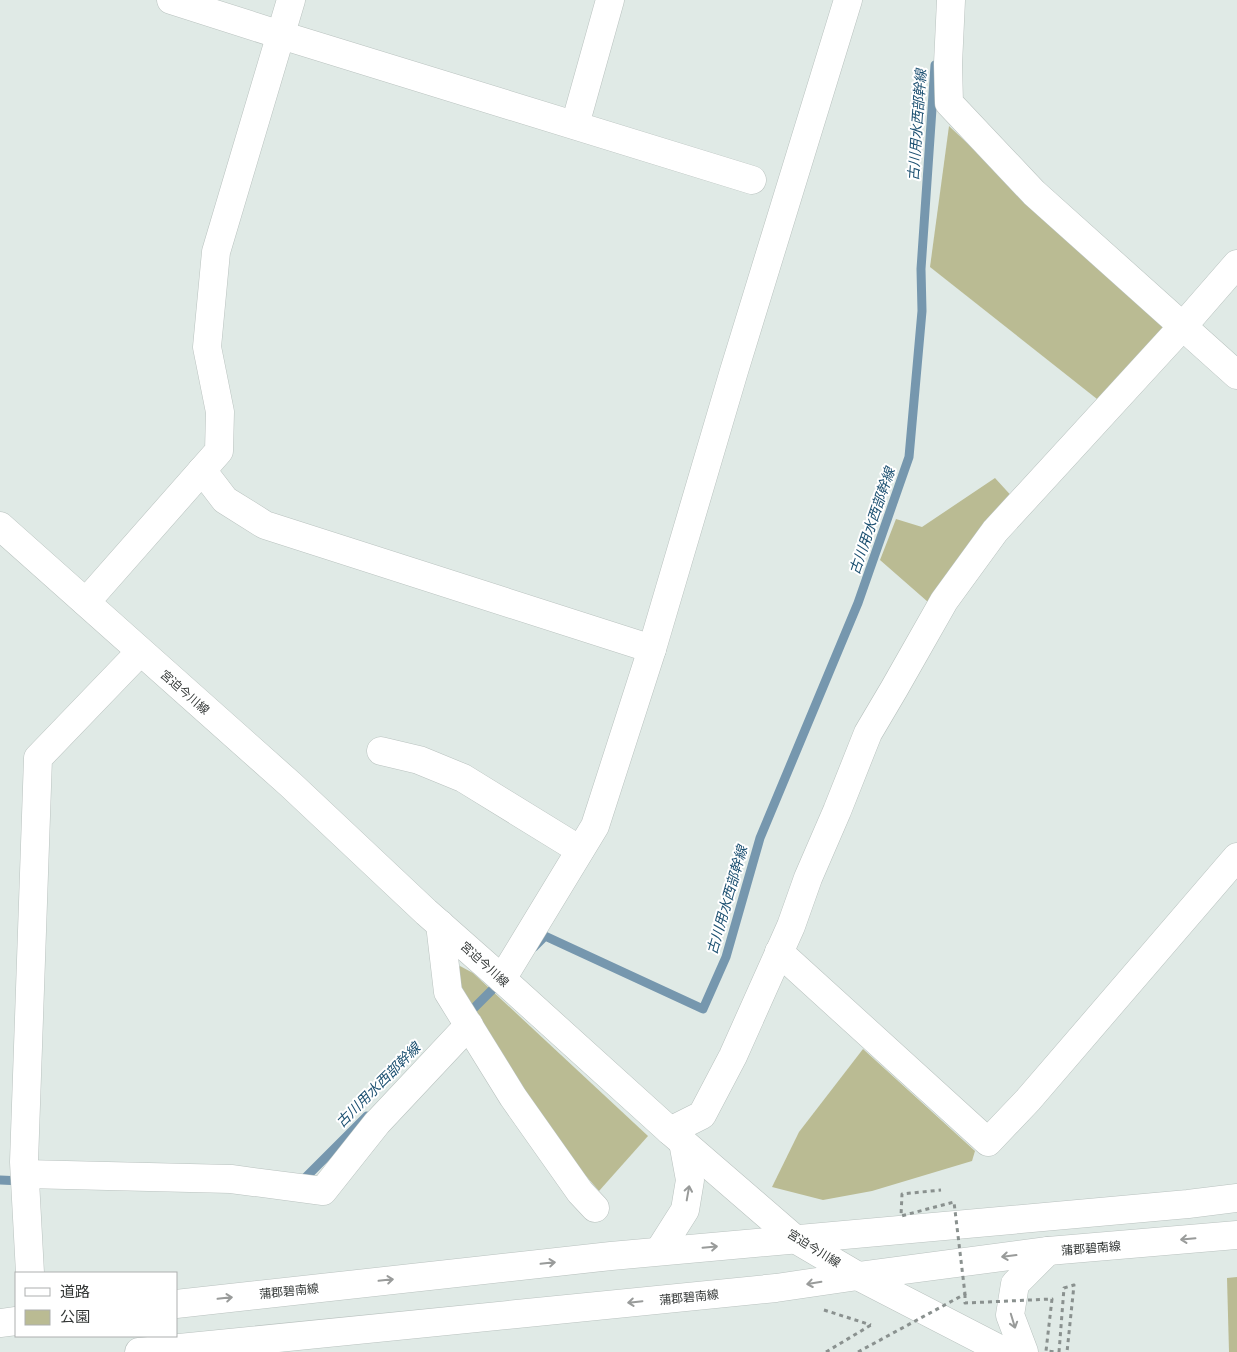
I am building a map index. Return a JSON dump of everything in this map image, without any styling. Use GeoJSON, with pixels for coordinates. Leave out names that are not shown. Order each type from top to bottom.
{"type":"FeatureCollection","features":[{"type":"Feature","properties":{"kind":"street"},"geometry":{"type":"LineString","coordinates":[[171,0],[752,180]]}},
{"type":"Feature","properties":{"kind":"street"},"geometry":{"type":"LineString","coordinates":[[86,602],[219,451],[220,412],[207,347],[216,252],[291,0]]}},
{"type":"Feature","properties":{"kind":"street"},"geometry":{"type":"LineString","coordinates":[[575,125],[610,0]]}},
{"type":"Feature","properties":{"kind":"street"},"geometry":{"type":"LineString","coordinates":[[502,979],[595,826],[652,649],[734,371],[848,0]]}},
{"type":"Feature","properties":{"kind":"street"},"geometry":{"type":"LineString","coordinates":[[951,0],[948,64],[949,103],[1034,193],[1237,375]]}},
{"type":"Feature","properties":{"kind":"street"},"geometry":{"type":"LineString","coordinates":[[659,1251],[685,1210],[690,1180],[676,1137],[702,1115],[733,1056],[779,952],[868,733],[944,601],[995,531],[1183,326],[1237,264]]}},
{"type":"Feature","properties":{"kind":"street"},"geometry":{"type":"LineString","coordinates":[[202,470],[225,500],[265,525],[652,649]]}},
{"type":"Feature","properties":{"kind":"street","name":"宮迫今川線"},"geometry":{"type":"LineString","coordinates":[[0,526],[291,785],[440,924],[676,1137],[795,1240],[858,1276],[1005,1352]]}},
{"type":"Feature","properties":{"kind":"street"},"geometry":{"type":"LineString","coordinates":[[30,1272],[24,1162],[38,758],[140,652]]}},
{"type":"Feature","properties":{"kind":"street"},"geometry":{"type":"LineString","coordinates":[[382,751],[419,760],[463,778],[580,850]]}},
{"type":"Feature","properties":{"kind":"street"},"geometry":{"type":"LineString","coordinates":[[779,952],[988,1142],[1028,1100],[1237,857]]}},
{"type":"Feature","properties":{"kind":"street"},"geometry":{"type":"LineString","coordinates":[[440,924],[448,992],[519,1105],[580,1192],[595,1208]]}},
{"type":"Feature","properties":{"kind":"street"},"geometry":{"type":"LineString","coordinates":[[25,1174],[231,1179],[323,1191],[377,1123],[469,1025]]}},
{"type":"Feature","properties":{"kind":"street","name":"蒲郡碧南線"},"geometry":{"type":"LineString","coordinates":[[178,1304],[659,1251],[1168,1206],[1237,1198]]}},
{"type":"Feature","properties":{"kind":"street","name":"蒲郡碧南線"},"geometry":{"type":"LineString","coordinates":[[139,1352],[776,1288],[1048,1252],[1237,1235]]}},
{"type":"Feature","properties":{"kind":"street"},"geometry":{"type":"LineString","coordinates":[[1024,1352],[1010,1315],[1016,1284],[1048,1252]]}},
{"type":"Feature","properties":{"kind":"street"},"geometry":{"type":"LineString","coordinates":[[0,1323],[15,1321]]}},
{"type":"Feature","properties":{"kind":"path"},"geometry":{"type":"LineString","coordinates":[[941,1190],[902,1194],[901,1216],[954,1202],[965,1303],[1052,1299],[1046,1351],[1058,1352],[1064,1288],[1074,1285],[1067,1352]]}},
{"type":"Feature","properties":{"kind":"path"},"geometry":{"type":"LineString","coordinates":[[858,1352],[965,1294]]}},
{"type":"Feature","properties":{"kind":"path"},"geometry":{"type":"LineString","coordinates":[[815,1307],[871,1325],[826,1352]]}},
{"type":"Feature","properties":{"kind":"green space"},"geometry":{"type":"Polygon","coordinates":[[[949,126],[1166,330],[1097,399],[930,267],[949,126]]]}},
{"type":"Feature","properties":{"kind":"green space"},"geometry":{"type":"Polygon","coordinates":[[[995,478],[1016,501],[928,602],[880,560],[896,519],[922,527],[995,478]]]}},
{"type":"Feature","properties":{"kind":"green space"},"geometry":{"type":"Polygon","coordinates":[[[460,966],[473,973],[648,1136],[599,1191],[534,1116],[449,976],[460,966]]]}},
{"type":"Feature","properties":{"kind":"green space"},"geometry":{"type":"Polygon","coordinates":[[[863,1049],[975,1151],[972,1161],[872,1191],[823,1200],[772,1187],[799,1132],[863,1049]]]}},
{"type":"Feature","properties":{"kind":"green space"},"geometry":{"type":"Polygon","coordinates":[[[1237,1277],[1237,1352],[1229,1352],[1227,1278],[1237,1277]]]}},
{"type":"Feature","properties":{"kind":"waterway","name":"古川用水西部幹線"},"geometry":{"type":"LineString","coordinates":[[534,947],[545,936],[703,1009],[726,957],[760,838],[858,603],[909,457],[922,311],[921,269],[935,65]]}},
{"type":"Feature","properties":{"kind":"waterway","name":"古川用水西部幹線"},"geometry":{"type":"LineString","coordinates":[[466,1016],[501,981]]}},
{"type":"Feature","properties":{"kind":"waterway","name":"古川用水西部幹線"},"geometry":{"type":"LineString","coordinates":[[300,1183],[367,1116]]}},
{"type":"Feature","properties":{"kind":"waterway","name":"古川用水西部幹線"},"geometry":{"type":"LineString","coordinates":[[0,1180],[22,1181]]}}]}
